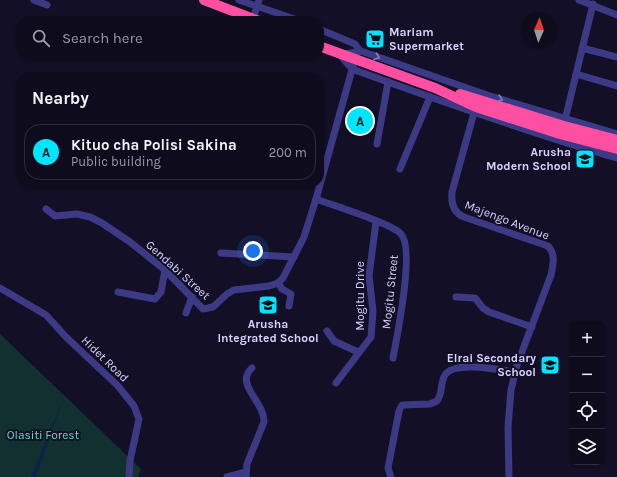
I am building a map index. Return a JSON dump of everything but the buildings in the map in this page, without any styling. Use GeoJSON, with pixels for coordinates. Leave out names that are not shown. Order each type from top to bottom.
{"type":"FeatureCollection","features":[{"type":"Feature","properties":{"kind":"highway"},"geometry":{"type":"LineString","coordinates":[[204,0],[246,16]]}},
{"type":"Feature","properties":{"kind":"highway"},"geometry":{"type":"LineString","coordinates":[[324,48],[464,98],[565,123],[617,140]]}},
{"type":"Feature","properties":{"kind":"highway"},"geometry":{"type":"LineString","coordinates":[[464,98],[474,111],[617,149]]}},
{"type":"Feature","properties":{"kind":"street"},"geometry":{"type":"LineString","coordinates":[[34,0],[47,5]]}},
{"type":"Feature","properties":{"kind":"street"},"geometry":{"type":"LineString","coordinates":[[239,0],[258,3],[288,16]]}},
{"type":"Feature","properties":{"kind":"street"},"geometry":{"type":"LineString","coordinates":[[579,0],[596,3],[617,14]]}},
{"type":"Feature","properties":{"kind":"street"},"geometry":{"type":"LineString","coordinates":[[256,16],[258,3]]}},
{"type":"Feature","properties":{"kind":"street"},"geometry":{"type":"LineString","coordinates":[[565,123],[582,48],[596,3]]}},
{"type":"Feature","properties":{"kind":"street"},"geometry":{"type":"LineString","coordinates":[[324,31],[355,44],[356,60],[324,171]]}},
{"type":"Feature","properties":{"kind":"street"},"geometry":{"type":"LineString","coordinates":[[582,48],[617,57]]}},
{"type":"Feature","properties":{"kind":"street"},"geometry":{"type":"LineString","coordinates":[[356,60],[388,82],[552,139],[617,158]]}},
{"type":"Feature","properties":{"kind":"street"},"geometry":{"type":"LineString","coordinates":[[356,60],[487,95],[565,123],[617,134]]}},
{"type":"Feature","properties":{"kind":"street"},"geometry":{"type":"LineString","coordinates":[[576,74],[617,86]]}},
{"type":"Feature","properties":{"kind":"street"},"geometry":{"type":"LineString","coordinates":[[377,144],[388,82]]}},
{"type":"Feature","properties":{"kind":"street"},"geometry":{"type":"LineString","coordinates":[[400,168],[430,97]]}},
{"type":"Feature","properties":{"kind":"street","name":"Majengo Avenue"},"geometry":{"type":"LineString","coordinates":[[474,111],[452,192],[452,204],[456,212],[461,216],[550,248],[554,260],[553,268],[515,372],[511,390],[507,463],[509,477]]}},
{"type":"Feature","properties":{"kind":"street"},"geometry":{"type":"LineString","coordinates":[[289,306],[290,294],[282,289],[278,283],[283,278],[304,237],[319,188]]}},
{"type":"Feature","properties":{"kind":"street","name":"Mogitu Street"},"geometry":{"type":"LineString","coordinates":[[316,199],[388,226],[401,233],[404,237],[406,244],[404,298],[393,358]]}},
{"type":"Feature","properties":{"kind":"street","name":"Gendabi Street"},"geometry":{"type":"LineString","coordinates":[[46,208],[55,216],[77,214],[90,217],[102,223],[130,242],[165,270],[202,308],[210,309],[234,290],[269,286],[278,283]]}},
{"type":"Feature","properties":{"kind":"street","name":"Mogitu Drive"},"geometry":{"type":"LineString","coordinates":[[336,383],[358,352],[369,342],[374,322],[369,276],[376,222]]}},
{"type":"Feature","properties":{"kind":"street"},"geometry":{"type":"LineString","coordinates":[[221,252],[294,257]]}},
{"type":"Feature","properties":{"kind":"street"},"geometry":{"type":"LineString","coordinates":[[118,292],[155,298],[161,292],[165,270]]}},
{"type":"Feature","properties":{"kind":"street","name":"Hidet Road"},"geometry":{"type":"LineString","coordinates":[[0,288],[46,315],[130,401],[140,418],[130,461],[129,477]]}},
{"type":"Feature","properties":{"kind":"street"},"geometry":{"type":"LineString","coordinates":[[186,313],[192,297]]}},
{"type":"Feature","properties":{"kind":"street"},"geometry":{"type":"LineString","coordinates":[[456,297],[476,298],[483,308],[489,312],[532,327]]}},
{"type":"Feature","properties":{"kind":"street"},"geometry":{"type":"LineString","coordinates":[[327,331],[334,341],[358,352]]}},
{"type":"Feature","properties":{"kind":"street"},"geometry":{"type":"LineString","coordinates":[[391,477],[388,468],[401,406],[430,404],[436,402],[440,396],[442,381],[448,372],[457,368],[470,367],[515,372]]}},
{"type":"Feature","properties":{"kind":"street"},"geometry":{"type":"LineString","coordinates":[[227,477],[246,475],[247,464],[264,422],[256,397],[246,384],[245,379],[252,368]]}},
{"type":"Feature","properties":{"kind":"street"},"geometry":{"type":"LineString","coordinates":[[505,477],[507,463]]}},
{"type":"Feature","properties":{"kind":"green space","name":"Olasiti Forest"},"geometry":{"type":"Polygon","coordinates":[[[0,334],[141,469],[138,477],[0,477],[0,334]]]}},
{"type":"Feature","properties":{"kind":"water"},"geometry":{"type":"Polygon","coordinates":[[[64,397],[36,477],[31,477],[64,397]]]}},
{"type":"Feature","properties":{"kind":"place","name":"Mariam Supermarket"},"geometry":{"type":"Point","coordinates":[375,39]}},
{"type":"Feature","properties":{"kind":"place","name":"Kituo cha Polisi Sakina"},"geometry":{"type":"Point","coordinates":[360,121]}},
{"type":"Feature","properties":{"kind":"place","name":"Arusha Modern School"},"geometry":{"type":"Point","coordinates":[585,159]}},
{"type":"Feature","properties":{"kind":"place","name":"Arusha Integrated School"},"geometry":{"type":"Point","coordinates":[268,305]}},
{"type":"Feature","properties":{"kind":"place","name":"Elrai Secondary School"},"geometry":{"type":"Point","coordinates":[550,365]}}]}
